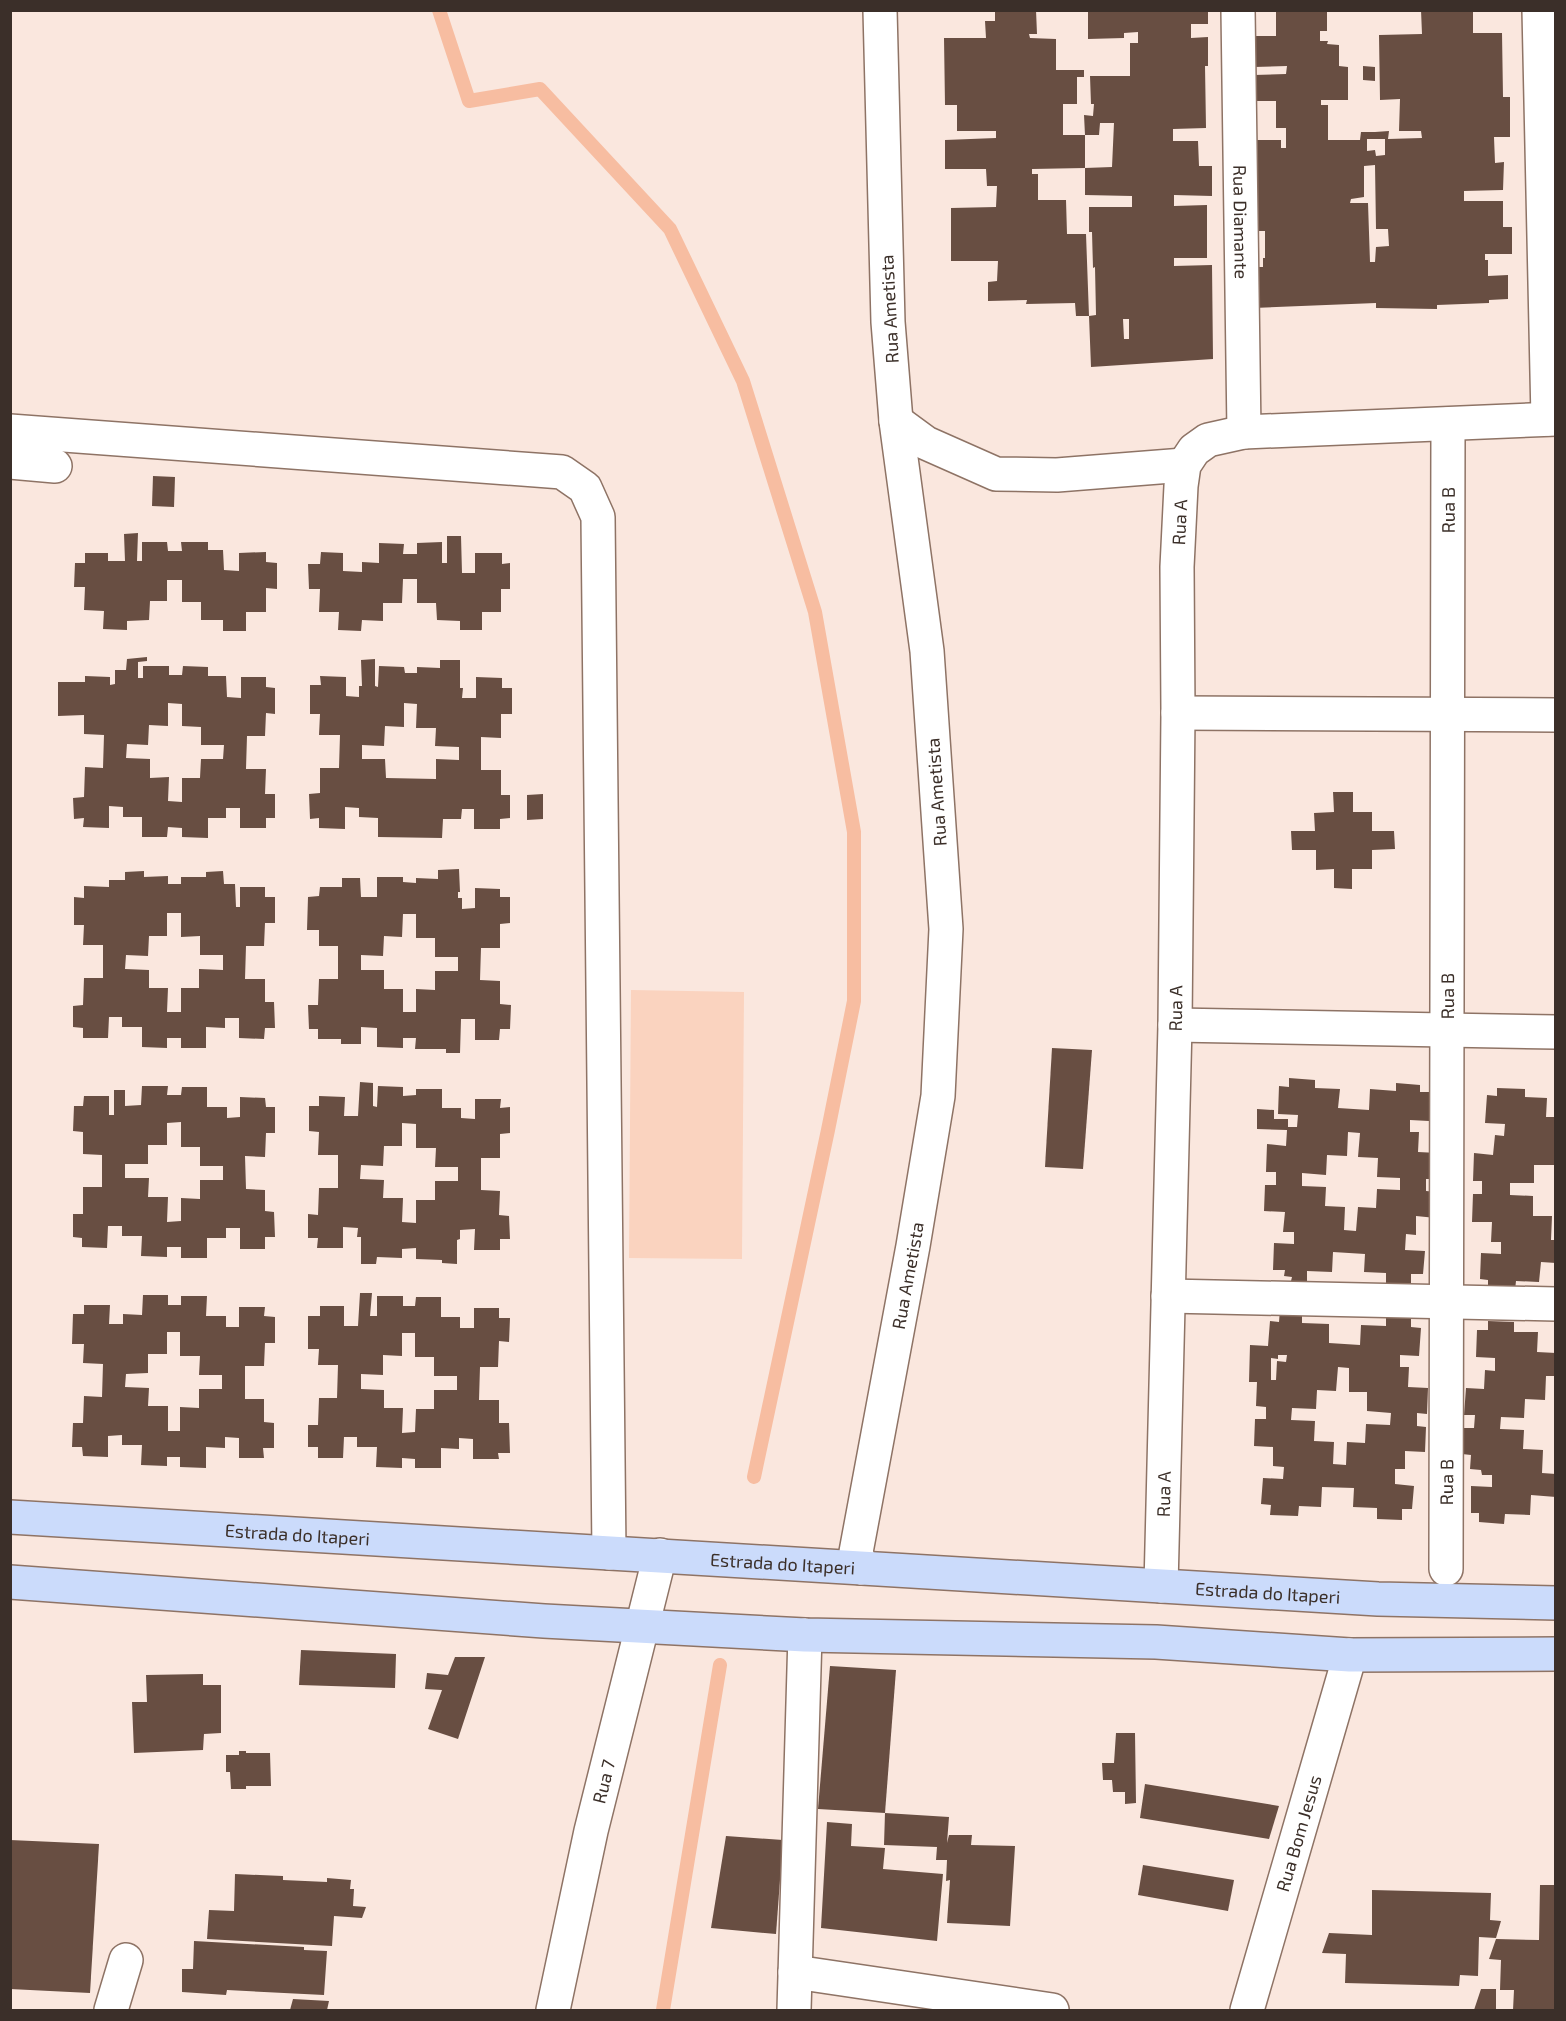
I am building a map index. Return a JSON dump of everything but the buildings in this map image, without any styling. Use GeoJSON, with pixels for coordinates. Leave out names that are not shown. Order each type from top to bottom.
{"type":"FeatureCollection","features":[{"type":"Feature","properties":{"kind":"street","name":"Rua Ametista"},"geometry":{"type":"LineString","coordinates":[[861,1568],[856,1552],[913,1246],[938,1096],[946,929],[927,651],[897,421],[888,322],[880,10]]}},
{"type":"Feature","properties":{"kind":"street","name":"Rua Diamante"},"geometry":{"type":"LineString","coordinates":[[1238,10],[1244,432]]}},
{"type":"Feature","properties":{"kind":"street"},"geometry":{"type":"LineString","coordinates":[[897,421],[926,443],[996,474],[1057,475],[1184,465],[1194,450],[1208,440],[1244,432],[1552,419],[1547,50],[1539,10]]}},
{"type":"Feature","properties":{"kind":"street","name":"Rua B"},"geometry":{"type":"LineString","coordinates":[[1446,1569],[1448,424]]}},
{"type":"Feature","properties":{"kind":"street"},"geometry":{"type":"LineString","coordinates":[[10,431],[562,472],[585,488],[598,517],[609,1554]]}},
{"type":"Feature","properties":{"kind":"street"},"geometry":{"type":"LineString","coordinates":[[10,462],[55,466]]}},
{"type":"Feature","properties":{"kind":"street","name":"Rua A"},"geometry":{"type":"LineString","coordinates":[[1161,1586],[1175,1025],[1177,567],[1184,465]]}},
{"type":"Feature","properties":{"kind":"street"},"geometry":{"type":"LineString","coordinates":[[1178,713],[1556,715]]}},
{"type":"Feature","properties":{"kind":"street"},"geometry":{"type":"LineString","coordinates":[[1175,1025],[1556,1032]]}},
{"type":"Feature","properties":{"kind":"street"},"geometry":{"type":"LineString","coordinates":[[1168,1296],[1556,1304]]}},
{"type":"Feature","properties":{"kind":"street","name":"Estrada do Itaperi"},"geometry":{"type":"LineString","coordinates":[[10,1517],[1378,1599],[1556,1603]]}},
{"type":"Feature","properties":{"kind":"street","name":"Rua 7"},"geometry":{"type":"LineString","coordinates":[[553,2010],[591,1831],[660,1555]]}},
{"type":"Feature","properties":{"kind":"street"},"geometry":{"type":"LineString","coordinates":[[10,1582],[642,1627],[805,1635],[1156,1642],[1350,1655],[1556,1654]]}},
{"type":"Feature","properties":{"kind":"street"},"geometry":{"type":"LineString","coordinates":[[794,2010],[805,1635]]}},
{"type":"Feature","properties":{"kind":"street","name":"Rua Bom Jesus"},"geometry":{"type":"LineString","coordinates":[[1247,2010],[1350,1655]]}},
{"type":"Feature","properties":{"kind":"street"},"geometry":{"type":"LineString","coordinates":[[111,2010],[126,1960]]}},
{"type":"Feature","properties":{"kind":"street"},"geometry":{"type":"LineString","coordinates":[[795,1972],[1052,2010]]}},
{"type":"Feature","properties":{"kind":"shaded area"},"geometry":{"type":"Polygon","coordinates":[[[631,990],[744,992],[742,1259],[629,1258],[631,990]]]}},
{"type":"Feature","properties":{"kind":"waterway"},"geometry":{"type":"LineString","coordinates":[[439,10],[469,101],[540,89],[670,229],[743,381],[815,612],[854,832],[854,1001],[754,1477]]}},
{"type":"Feature","properties":{"kind":"waterway"},"geometry":{"type":"LineString","coordinates":[[663,2010],[720,1665]]}}]}
